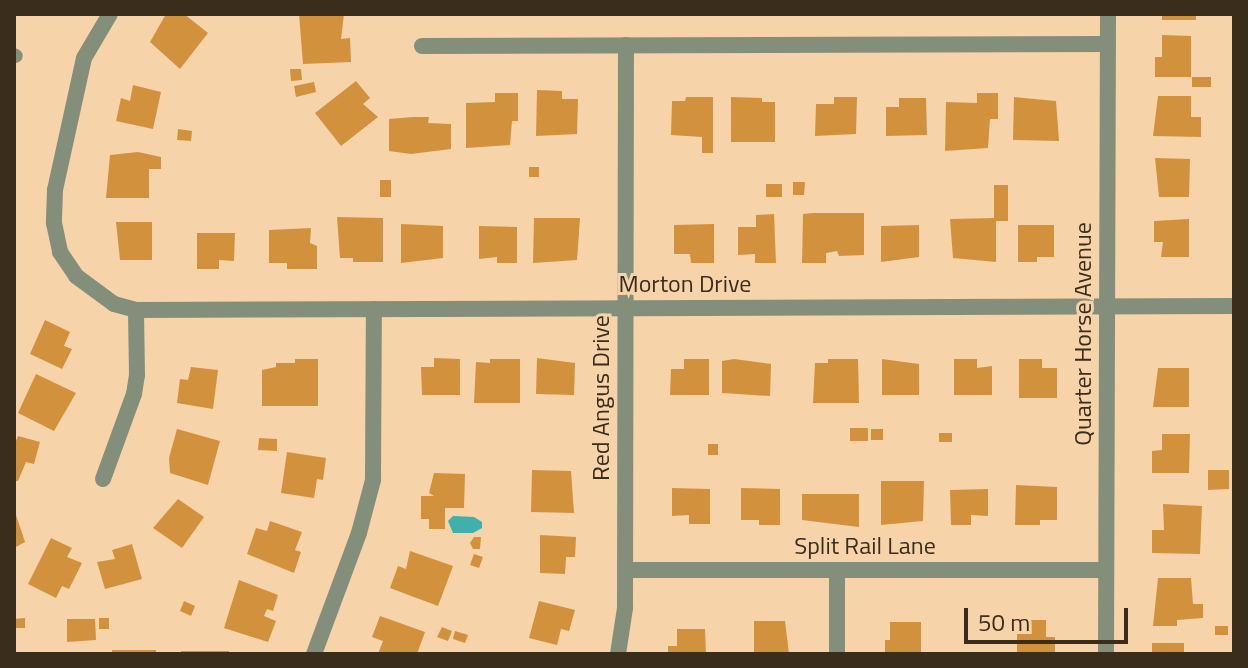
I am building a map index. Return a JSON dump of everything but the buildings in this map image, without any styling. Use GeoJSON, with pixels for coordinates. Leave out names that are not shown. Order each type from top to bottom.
{"type":"FeatureCollection","features":[{"type":"Feature","properties":{"kind":"street"},"geometry":{"type":"LineString","coordinates":[[103,479],[134,394],[137,375],[136,310],[114,304],[76,276],[60,252],[54,223],[55,190],[84,58],[88,45],[110,14]]}},
{"type":"Feature","properties":{"kind":"street","name":"Quarter Horse Avenue"},"geometry":{"type":"LineString","coordinates":[[1106,654],[1108,14]]}},
{"type":"Feature","properties":{"kind":"street"},"geometry":{"type":"LineString","coordinates":[[422,46],[1108,44]]}},
{"type":"Feature","properties":{"kind":"street","name":"Red Angus Drive"},"geometry":{"type":"LineString","coordinates":[[618,654],[625,608],[626,45]]}},
{"type":"Feature","properties":{"kind":"street","name":"Morton Drive"},"geometry":{"type":"LineString","coordinates":[[136,310],[1234,306]]}},
{"type":"Feature","properties":{"kind":"street"},"geometry":{"type":"LineString","coordinates":[[314,654],[359,533],[373,480],[374,309]]}},
{"type":"Feature","properties":{"kind":"street","name":"Split Rail Lane"},"geometry":{"type":"LineString","coordinates":[[625,570],[1106,570]]}},
{"type":"Feature","properties":{"kind":"street"},"geometry":{"type":"LineString","coordinates":[[837,570],[837,654]]}},
{"type":"Feature","properties":{"kind":"water"},"geometry":{"type":"Polygon","coordinates":[[[453,516],[474,517],[482,522],[482,528],[473,533],[453,533],[448,521],[453,516]]]}}]}
